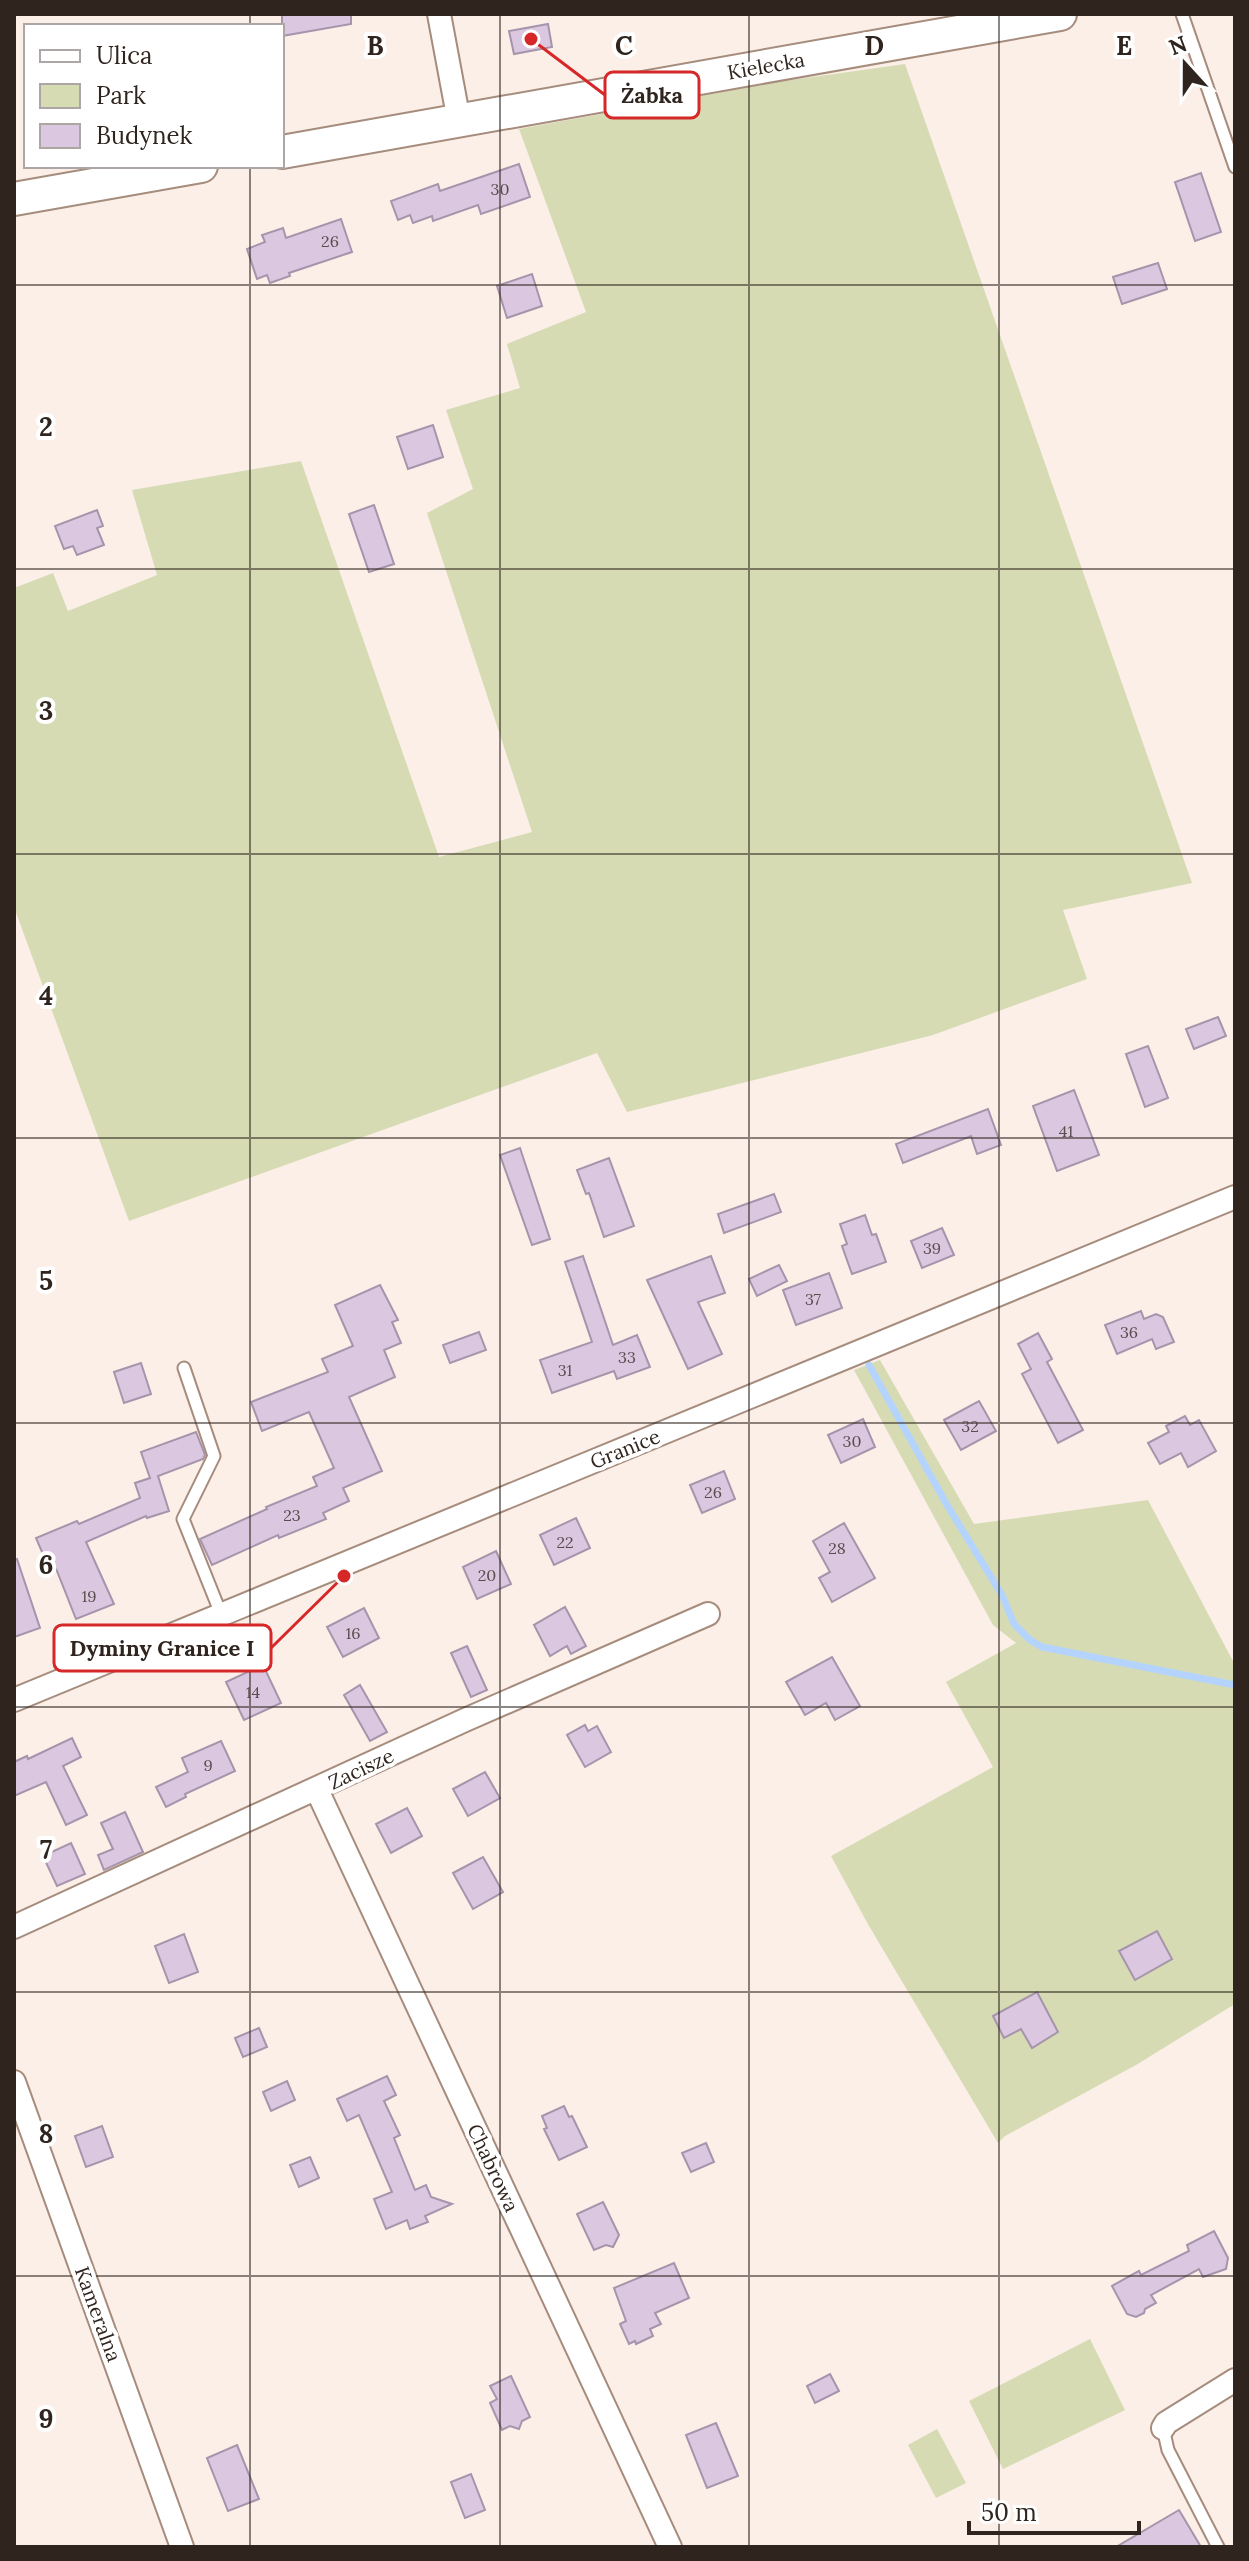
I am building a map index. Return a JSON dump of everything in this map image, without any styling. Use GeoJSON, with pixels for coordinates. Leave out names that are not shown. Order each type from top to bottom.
{"type":"FeatureCollection","features":[{"type":"Feature","properties":{"kind":"street"},"geometry":{"type":"LineString","coordinates":[[439,14],[459,121]]}},
{"type":"Feature","properties":{"kind":"street","name":"Kielecka"},"geometry":{"type":"LineString","coordinates":[[284,152],[1060,14]]}},
{"type":"Feature","properties":{"kind":"street"},"geometry":{"type":"LineString","coordinates":[[14,199],[190,168]]}},
{"type":"Feature","properties":{"kind":"street","name":"Granice"},"geometry":{"type":"LineString","coordinates":[[14,1700],[1235,1197]]}},
{"type":"Feature","properties":{"kind":"street","name":"Zacisze"},"geometry":{"type":"LineString","coordinates":[[14,1927],[465,1720],[708,1614]]}},
{"type":"Feature","properties":{"kind":"street","name":"Chabrowa"},"geometry":{"type":"LineString","coordinates":[[317,1790],[670,2547]]}},
{"type":"Feature","properties":{"kind":"street","name":"Kameralna"},"geometry":{"type":"LineString","coordinates":[[14,2082],[182,2547]]}},
{"type":"Feature","properties":{"kind":"street"},"geometry":{"type":"LineString","coordinates":[[1163,2428],[1166,2423],[1235,2380]]}},
{"type":"Feature","properties":{"kind":"lane"},"geometry":{"type":"LineString","coordinates":[[1182,14],[1235,167]]}},
{"type":"Feature","properties":{"kind":"lane"},"geometry":{"type":"LineString","coordinates":[[184,1368],[214,1456],[183,1519],[221,1614]]}},
{"type":"Feature","properties":{"kind":"lane"},"geometry":{"type":"LineString","coordinates":[[1163,2428],[1168,2450],[1218,2547]]}},
{"type":"Feature","properties":{"kind":"green space"},"geometry":{"type":"Polygon","coordinates":[[[905,64],[1192,883],[1063,910],[1087,979],[933,1035],[627,1112],[597,1053],[129,1221],[14,907],[14,588],[53,573],[68,611],[157,575],[132,490],[301,461],[439,857],[532,832],[427,513],[473,489],[446,410],[520,388],[507,344],[586,312],[519,129],[770,83],[905,64]]]}},
{"type":"Feature","properties":{"kind":"green space"},"geometry":{"type":"Polygon","coordinates":[[[880,1360],[974,1524],[1148,1500],[1235,1665],[1235,2004],[1136,2065],[1005,2136],[998,2143],[831,1856],[993,1767],[946,1682],[1016,1643],[993,1625],[854,1370],[880,1360]]]}},
{"type":"Feature","properties":{"kind":"green space"},"geometry":{"type":"Polygon","coordinates":[[[1090,2339],[1125,2410],[1003,2469],[969,2401],[1090,2339]]]}},
{"type":"Feature","properties":{"kind":"green space"},"geometry":{"type":"Polygon","coordinates":[[[937,2429],[966,2483],[936,2498],[908,2445],[937,2429]]]}},
{"type":"Feature","properties":{"kind":"building"},"geometry":{"type":"Polygon","coordinates":[[[282,14],[351,14],[351,24],[284,36],[282,14]]]}},
{"type":"Feature","properties":{"kind":"building"},"geometry":{"type":"Polygon","coordinates":[[[548,24],[552,47],[514,54],[509,31],[548,24]]]}},
{"type":"Feature","properties":{"kind":"building"},"geometry":{"type":"Polygon","coordinates":[[[519,164],[530,197],[481,214],[478,205],[433,221],[432,216],[413,223],[410,215],[398,220],[391,201],[438,184],[440,191],[519,164]]]}},
{"type":"Feature","properties":{"kind":"building"},"geometry":{"type":"Polygon","coordinates":[[[1201,173],[1221,232],[1195,241],[1175,182],[1201,173]]]}},
{"type":"Feature","properties":{"kind":"building"},"geometry":{"type":"Polygon","coordinates":[[[341,219],[352,252],[289,273],[290,276],[270,283],[267,275],[257,279],[247,249],[265,242],[262,235],[283,228],[286,238],[341,219]]]}},
{"type":"Feature","properties":{"kind":"building"},"geometry":{"type":"Polygon","coordinates":[[[1158,263],[1167,289],[1122,304],[1113,277],[1158,263]]]}},
{"type":"Feature","properties":{"kind":"building"},"geometry":{"type":"Polygon","coordinates":[[[532,274],[542,306],[507,318],[497,286],[532,274]]]}},
{"type":"Feature","properties":{"kind":"building"},"geometry":{"type":"Polygon","coordinates":[[[433,425],[443,457],[408,469],[397,437],[433,425]]]}},
{"type":"Feature","properties":{"kind":"building"},"geometry":{"type":"Polygon","coordinates":[[[374,505],[394,564],[369,572],[349,514],[374,505]]]}},
{"type":"Feature","properties":{"kind":"building"},"geometry":{"type":"Polygon","coordinates":[[[97,510],[103,526],[97,528],[104,545],[77,555],[73,546],[64,549],[55,526],[97,510]]]}},
{"type":"Feature","properties":{"kind":"building"},"geometry":{"type":"Polygon","coordinates":[[[1218,1017],[1226,1036],[1194,1049],[1186,1029],[1218,1017]]]}},
{"type":"Feature","properties":{"kind":"building"},"geometry":{"type":"Polygon","coordinates":[[[1148,1046],[1168,1098],[1145,1107],[1126,1054],[1148,1046]]]}},
{"type":"Feature","properties":{"kind":"building"},"geometry":{"type":"Polygon","coordinates":[[[1074,1090],[1099,1155],[1057,1171],[1033,1106],[1074,1090]]]}},
{"type":"Feature","properties":{"kind":"building"},"geometry":{"type":"Polygon","coordinates":[[[988,1109],[1001,1145],[977,1154],[971,1136],[903,1163],[896,1144],[988,1109]]]}},
{"type":"Feature","properties":{"kind":"building"},"geometry":{"type":"Polygon","coordinates":[[[520,1148],[550,1239],[532,1245],[500,1155],[520,1148]]]}},
{"type":"Feature","properties":{"kind":"building"},"geometry":{"type":"Polygon","coordinates":[[[609,1158],[634,1226],[604,1237],[589,1193],[586,1194],[577,1170],[609,1158]]]}},
{"type":"Feature","properties":{"kind":"building"},"geometry":{"type":"Polygon","coordinates":[[[774,1194],[781,1212],[724,1233],[718,1214],[774,1194]]]}},
{"type":"Feature","properties":{"kind":"building"},"geometry":{"type":"Polygon","coordinates":[[[865,1215],[886,1262],[852,1274],[842,1246],[847,1244],[840,1224],[865,1215]]]}},
{"type":"Feature","properties":{"kind":"building"},"geometry":{"type":"Polygon","coordinates":[[[942,1228],[954,1255],[922,1268],[911,1241],[942,1228]]]}},
{"type":"Feature","properties":{"kind":"building"},"geometry":{"type":"Polygon","coordinates":[[[583,1256],[613,1345],[637,1335],[650,1367],[617,1379],[614,1371],[552,1393],[540,1360],[592,1342],[565,1262],[583,1256]]]}},
{"type":"Feature","properties":{"kind":"building"},"geometry":{"type":"Polygon","coordinates":[[[711,1256],[725,1293],[698,1302],[722,1354],[688,1369],[647,1280],[711,1256]]]}},
{"type":"Feature","properties":{"kind":"building"},"geometry":{"type":"Polygon","coordinates":[[[779,1265],[787,1281],[757,1296],[749,1279],[779,1265]]]}},
{"type":"Feature","properties":{"kind":"building"},"geometry":{"type":"Polygon","coordinates":[[[829,1273],[842,1308],[796,1325],[783,1290],[829,1273]]]}},
{"type":"Feature","properties":{"kind":"building"},"geometry":{"type":"Polygon","coordinates":[[[380,1285],[398,1320],[392,1322],[401,1343],[384,1350],[395,1377],[349,1397],[382,1471],[343,1488],[349,1501],[323,1513],[326,1519],[279,1538],[278,1535],[212,1565],[200,1539],[317,1486],[313,1477],[334,1468],[309,1412],[262,1431],[251,1402],[328,1372],[322,1359],[353,1346],[335,1305],[380,1285]]]}},
{"type":"Feature","properties":{"kind":"building"},"geometry":{"type":"Polygon","coordinates":[[[1141,1311],[1144,1319],[1156,1314],[1163,1317],[1174,1342],[1156,1349],[1152,1339],[1117,1354],[1105,1325],[1141,1311]]]}},
{"type":"Feature","properties":{"kind":"building"},"geometry":{"type":"Polygon","coordinates":[[[479,1332],[486,1350],[450,1363],[443,1345],[479,1332]]]}},
{"type":"Feature","properties":{"kind":"building"},"geometry":{"type":"Polygon","coordinates":[[[1038,1333],[1052,1359],[1047,1362],[1083,1430],[1058,1443],[1022,1374],[1031,1369],[1018,1344],[1038,1333]]]}},
{"type":"Feature","properties":{"kind":"building"},"geometry":{"type":"Polygon","coordinates":[[[141,1363],[151,1394],[124,1403],[114,1372],[141,1363]]]}},
{"type":"Feature","properties":{"kind":"building"},"geometry":{"type":"Polygon","coordinates":[[[979,1401],[996,1431],[961,1450],[944,1420],[979,1401]]]}},
{"type":"Feature","properties":{"kind":"building"},"geometry":{"type":"Polygon","coordinates":[[[1185,1416],[1190,1425],[1199,1420],[1216,1451],[1188,1467],[1181,1453],[1160,1464],[1148,1443],[1169,1432],[1166,1426],[1185,1416]]]}},
{"type":"Feature","properties":{"kind":"building"},"geometry":{"type":"Polygon","coordinates":[[[863,1419],[875,1447],[841,1463],[828,1435],[863,1419]]]}},
{"type":"Feature","properties":{"kind":"building"},"geometry":{"type":"Polygon","coordinates":[[[196,1432],[205,1455],[203,1459],[158,1476],[169,1511],[146,1516],[86,1542],[114,1604],[76,1619],[51,1556],[45,1559],[36,1538],[140,1498],[135,1483],[150,1478],[141,1452],[196,1432]]]}},
{"type":"Feature","properties":{"kind":"building"},"geometry":{"type":"Polygon","coordinates":[[[724,1471],[735,1499],[702,1513],[690,1485],[724,1471]]]}},
{"type":"Feature","properties":{"kind":"building"},"geometry":{"type":"Polygon","coordinates":[[[576,1518],[590,1548],[554,1565],[540,1535],[576,1518]]]}},
{"type":"Feature","properties":{"kind":"building"},"geometry":{"type":"Polygon","coordinates":[[[844,1523],[875,1578],[832,1602],[819,1578],[830,1572],[813,1541],[844,1523]]]}},
{"type":"Feature","properties":{"kind":"building"},"geometry":{"type":"Polygon","coordinates":[[[496,1551],[511,1584],[477,1599],[463,1567],[496,1551]]]}},
{"type":"Feature","properties":{"kind":"building"},"geometry":{"type":"Polygon","coordinates":[[[17,1559],[40,1628],[14,1637],[14,1560],[17,1559]]]}},
{"type":"Feature","properties":{"kind":"building"},"geometry":{"type":"Polygon","coordinates":[[[565,1607],[586,1646],[571,1654],[567,1646],[550,1656],[534,1625],[565,1607]]]}},
{"type":"Feature","properties":{"kind":"building"},"geometry":{"type":"Polygon","coordinates":[[[364,1608],[379,1638],[343,1657],[327,1627],[364,1608]]]}},
{"type":"Feature","properties":{"kind":"building"},"geometry":{"type":"Polygon","coordinates":[[[467,1646],[487,1690],[471,1697],[451,1653],[467,1646]]]}},
{"type":"Feature","properties":{"kind":"building"},"geometry":{"type":"Polygon","coordinates":[[[832,1657],[860,1706],[835,1720],[826,1703],[805,1715],[786,1682],[832,1657]]]}},
{"type":"Feature","properties":{"kind":"building"},"geometry":{"type":"Polygon","coordinates":[[[263,1665],[281,1703],[244,1720],[226,1682],[263,1665]]]}},
{"type":"Feature","properties":{"kind":"building"},"geometry":{"type":"Polygon","coordinates":[[[360,1685],[387,1732],[370,1741],[344,1695],[360,1685]]]}},
{"type":"Feature","properties":{"kind":"building"},"geometry":{"type":"Polygon","coordinates":[[[585,1725],[588,1731],[597,1726],[611,1752],[585,1767],[567,1735],[585,1725]]]}},
{"type":"Feature","properties":{"kind":"building"},"geometry":{"type":"Polygon","coordinates":[[[72,1738],[81,1757],[63,1766],[87,1815],[66,1825],[46,1782],[14,1796],[14,1762],[27,1756],[28,1759],[72,1738]]]}},
{"type":"Feature","properties":{"kind":"building"},"geometry":{"type":"Polygon","coordinates":[[[221,1741],[235,1771],[185,1794],[186,1797],[166,1807],[156,1787],[188,1772],[182,1758],[221,1741]]]}},
{"type":"Feature","properties":{"kind":"building"},"geometry":{"type":"Polygon","coordinates":[[[485,1772],[500,1798],[468,1816],[453,1789],[485,1772]]]}},
{"type":"Feature","properties":{"kind":"building"},"geometry":{"type":"Polygon","coordinates":[[[407,1808],[422,1836],[391,1853],[376,1824],[407,1808]]]}},
{"type":"Feature","properties":{"kind":"building"},"geometry":{"type":"Polygon","coordinates":[[[125,1812],[143,1852],[104,1870],[98,1855],[113,1849],[101,1823],[125,1812]]]}},
{"type":"Feature","properties":{"kind":"building"},"geometry":{"type":"Polygon","coordinates":[[[71,1843],[85,1874],[57,1886],[43,1856],[71,1843]]]}},
{"type":"Feature","properties":{"kind":"building"},"geometry":{"type":"Polygon","coordinates":[[[483,1857],[503,1892],[473,1909],[453,1873],[483,1857]]]}},
{"type":"Feature","properties":{"kind":"building"},"geometry":{"type":"Polygon","coordinates":[[[1157,1931],[1172,1959],[1135,1980],[1119,1951],[1157,1931]]]}},
{"type":"Feature","properties":{"kind":"building"},"geometry":{"type":"Polygon","coordinates":[[[184,1934],[198,1972],[169,1983],[155,1946],[184,1934]]]}},
{"type":"Feature","properties":{"kind":"building"},"geometry":{"type":"Polygon","coordinates":[[[1037,1992],[1058,2032],[1032,2048],[1021,2029],[1004,2038],[993,2016],[1037,1992]]]}},
{"type":"Feature","properties":{"kind":"building"},"geometry":{"type":"Polygon","coordinates":[[[259,2028],[267,2047],[243,2057],[235,2038],[259,2028]]]}},
{"type":"Feature","properties":{"kind":"building"},"geometry":{"type":"Polygon","coordinates":[[[387,2076],[396,2095],[384,2101],[400,2135],[394,2138],[415,2190],[426,2185],[431,2197],[452,2204],[425,2216],[428,2222],[410,2229],[407,2220],[386,2229],[374,2199],[392,2192],[359,2115],[347,2121],[337,2099],[387,2076]]]}},
{"type":"Feature","properties":{"kind":"building"},"geometry":{"type":"Polygon","coordinates":[[[287,2081],[295,2100],[271,2111],[263,2092],[287,2081]]]}},
{"type":"Feature","properties":{"kind":"building"},"geometry":{"type":"Polygon","coordinates":[[[564,2106],[587,2147],[559,2160],[544,2129],[547,2128],[542,2116],[564,2106]]]}},
{"type":"Feature","properties":{"kind":"building"},"geometry":{"type":"Polygon","coordinates":[[[102,2126],[113,2157],[86,2167],[75,2136],[102,2126]]]}},
{"type":"Feature","properties":{"kind":"building"},"geometry":{"type":"Polygon","coordinates":[[[706,2143],[714,2162],[691,2172],[682,2153],[706,2143]]]}},
{"type":"Feature","properties":{"kind":"building"},"geometry":{"type":"Polygon","coordinates":[[[310,2157],[319,2178],[299,2187],[290,2165],[310,2157]]]}},
{"type":"Feature","properties":{"kind":"building"},"geometry":{"type":"Polygon","coordinates":[[[603,2202],[619,2235],[613,2247],[606,2245],[594,2250],[577,2214],[603,2202]]]}},
{"type":"Feature","properties":{"kind":"building"},"geometry":{"type":"Polygon","coordinates":[[[1214,2231],[1228,2258],[1226,2269],[1203,2277],[1199,2269],[1151,2295],[1156,2303],[1145,2309],[1144,2313],[1136,2317],[1127,2314],[1112,2286],[1139,2271],[1141,2275],[1189,2251],[1187,2245],[1214,2231]]]}},
{"type":"Feature","properties":{"kind":"building"},"geometry":{"type":"Polygon","coordinates":[[[674,2263],[689,2298],[655,2313],[661,2324],[650,2329],[653,2336],[629,2344],[620,2324],[626,2321],[614,2288],[674,2263]]]}},
{"type":"Feature","properties":{"kind":"building"},"geometry":{"type":"Polygon","coordinates":[[[830,2374],[839,2391],[815,2403],[807,2386],[830,2374]]]}},
{"type":"Feature","properties":{"kind":"building"},"geometry":{"type":"Polygon","coordinates":[[[511,2376],[530,2417],[522,2421],[519,2429],[510,2426],[502,2430],[490,2403],[497,2399],[490,2386],[511,2376]]]}},
{"type":"Feature","properties":{"kind":"building"},"geometry":{"type":"Polygon","coordinates":[[[716,2423],[738,2476],[707,2488],[686,2435],[716,2423]]]}},
{"type":"Feature","properties":{"kind":"building"},"geometry":{"type":"Polygon","coordinates":[[[237,2445],[259,2499],[228,2511],[207,2458],[237,2445]]]}},
{"type":"Feature","properties":{"kind":"building"},"geometry":{"type":"Polygon","coordinates":[[[471,2474],[485,2510],[465,2518],[451,2482],[471,2474]]]}},
{"type":"Feature","properties":{"kind":"building"},"geometry":{"type":"Polygon","coordinates":[[[1179,2510],[1201,2547],[1116,2547],[1179,2510]]]}},
{"type":"Feature","properties":{"kind":"waterway"},"geometry":{"type":"LineString","coordinates":[[869,1365],[947,1505],[1002,1595],[1014,1624],[1030,1640],[1042,1647],[1235,1685]]}},
{"type":"Feature","properties":{"kind":"place","name":"Żabka"},"geometry":{"type":"Point","coordinates":[531,39]}},
{"type":"Feature","properties":{"kind":"place","name":"Dyminy Granice I"},"geometry":{"type":"Point","coordinates":[344,1576]}}]}
